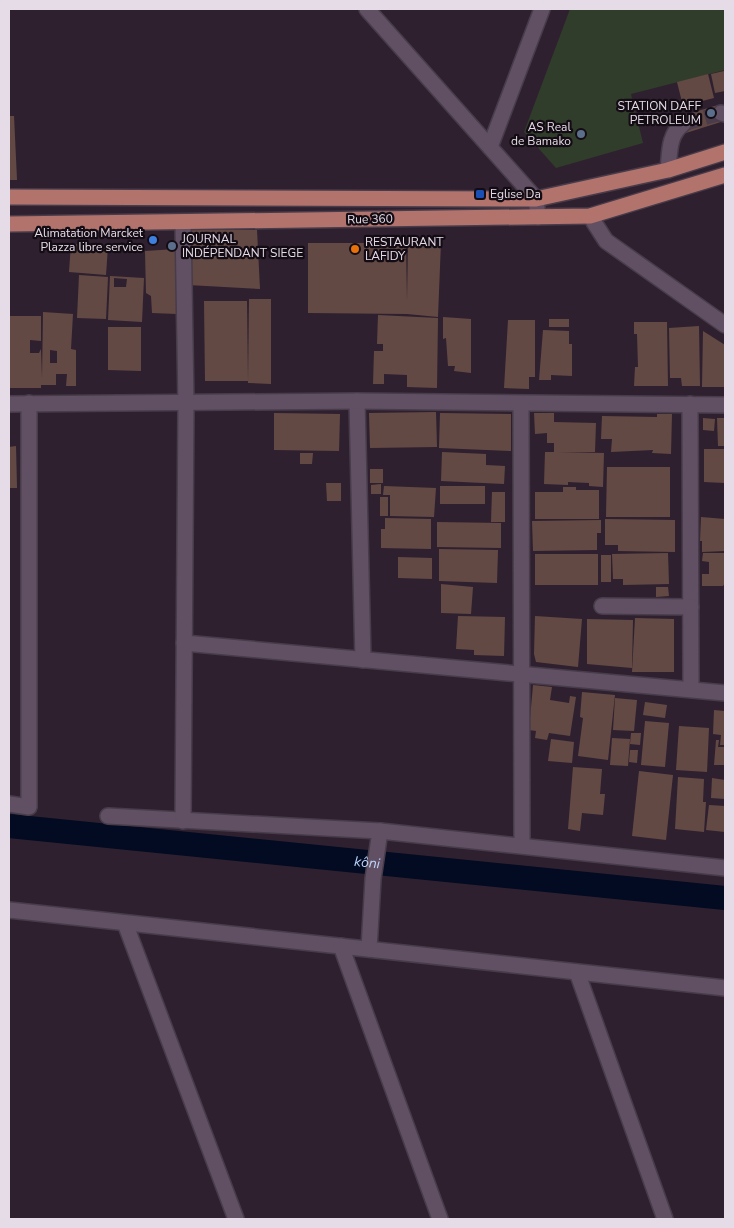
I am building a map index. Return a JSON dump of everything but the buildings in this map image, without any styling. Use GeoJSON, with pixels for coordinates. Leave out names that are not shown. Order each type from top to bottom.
{"type":"FeatureCollection","features":[{"type":"Feature","properties":{"kind":"main road","name":"Rue 360"},"geometry":{"type":"LineString","coordinates":[[9,196],[536,199],[668,170],[725,152]]}},
{"type":"Feature","properties":{"kind":"main road","name":"Rue 360"},"geometry":{"type":"LineString","coordinates":[[9,224],[590,216],[725,175]]}},
{"type":"Feature","properties":{"kind":"street"},"geometry":{"type":"LineString","coordinates":[[367,9],[536,199],[538,217]]}},
{"type":"Feature","properties":{"kind":"street"},"geometry":{"type":"LineString","coordinates":[[490,148],[542,9]]}},
{"type":"Feature","properties":{"kind":"street"},"geometry":{"type":"LineString","coordinates":[[668,170],[672,137],[675,130],[683,124]]}},
{"type":"Feature","properties":{"kind":"street"},"geometry":{"type":"LineString","coordinates":[[590,216],[606,242],[725,325]]}},
{"type":"Feature","properties":{"kind":"street"},"geometry":{"type":"LineString","coordinates":[[182,821],[186,404],[183,222]]}},
{"type":"Feature","properties":{"kind":"street"},"geometry":{"type":"LineString","coordinates":[[357,401],[363,660]]}},
{"type":"Feature","properties":{"kind":"street"},"geometry":{"type":"LineString","coordinates":[[9,404],[186,404],[357,401],[521,404],[725,404]]}},
{"type":"Feature","properties":{"kind":"street"},"geometry":{"type":"LineString","coordinates":[[9,804],[29,808],[29,403]]}},
{"type":"Feature","properties":{"kind":"street"},"geometry":{"type":"LineString","coordinates":[[521,404],[522,845]]}},
{"type":"Feature","properties":{"kind":"street"},"geometry":{"type":"LineString","coordinates":[[690,404],[691,688]]}},
{"type":"Feature","properties":{"kind":"street"},"geometry":{"type":"LineString","coordinates":[[602,606],[691,607]]}},
{"type":"Feature","properties":{"kind":"street"},"geometry":{"type":"LineString","coordinates":[[184,643],[691,688],[725,693]]}},
{"type":"Feature","properties":{"kind":"street"},"geometry":{"type":"LineString","coordinates":[[108,816],[379,837],[522,845],[725,868]]}},
{"type":"Feature","properties":{"kind":"street"},"geometry":{"type":"LineString","coordinates":[[369,949],[373,879],[379,837]]}},
{"type":"Feature","properties":{"kind":"street"},"geometry":{"type":"LineString","coordinates":[[9,910],[725,988]]}},
{"type":"Feature","properties":{"kind":"street"},"geometry":{"type":"LineString","coordinates":[[125,923],[236,1219]]}},
{"type":"Feature","properties":{"kind":"street"},"geometry":{"type":"LineString","coordinates":[[340,946],[440,1219]]}},
{"type":"Feature","properties":{"kind":"street"},"geometry":{"type":"LineString","coordinates":[[577,972],[665,1219]]}},
{"type":"Feature","properties":{"kind":"green space"},"geometry":{"type":"Polygon","coordinates":[[[570,9],[725,9],[725,70],[631,94],[643,143],[556,168],[524,132],[570,9]]]}},
{"type":"Feature","properties":{"kind":"waterway","name":"kôni"},"geometry":{"type":"LineString","coordinates":[[9,826],[725,898]]}},
{"type":"Feature","properties":{"kind":"tunnel"},"geometry":{"type":"LineString","coordinates":[[683,124],[721,113]]}},
{"type":"Feature","properties":{"kind":"place","name":"STATION DAFF PETROLEUM"},"geometry":{"type":"Point","coordinates":[711,113]}},
{"type":"Feature","properties":{"kind":"place","name":"AS Real de Bamako"},"geometry":{"type":"Point","coordinates":[581,134]}},
{"type":"Feature","properties":{"kind":"place","name":"Eglise Da"},"geometry":{"type":"Point","coordinates":[480,194]}},
{"type":"Feature","properties":{"kind":"place","name":"Alimatation Marcket Plazza libre service"},"geometry":{"type":"Point","coordinates":[153,240]}},
{"type":"Feature","properties":{"kind":"place","name":"JOURNAL INDÉPENDANT SIEGE"},"geometry":{"type":"Point","coordinates":[172,246]}},
{"type":"Feature","properties":{"kind":"place","name":"RESTAURANT LAFIDY"},"geometry":{"type":"Point","coordinates":[355,249]}}]}
